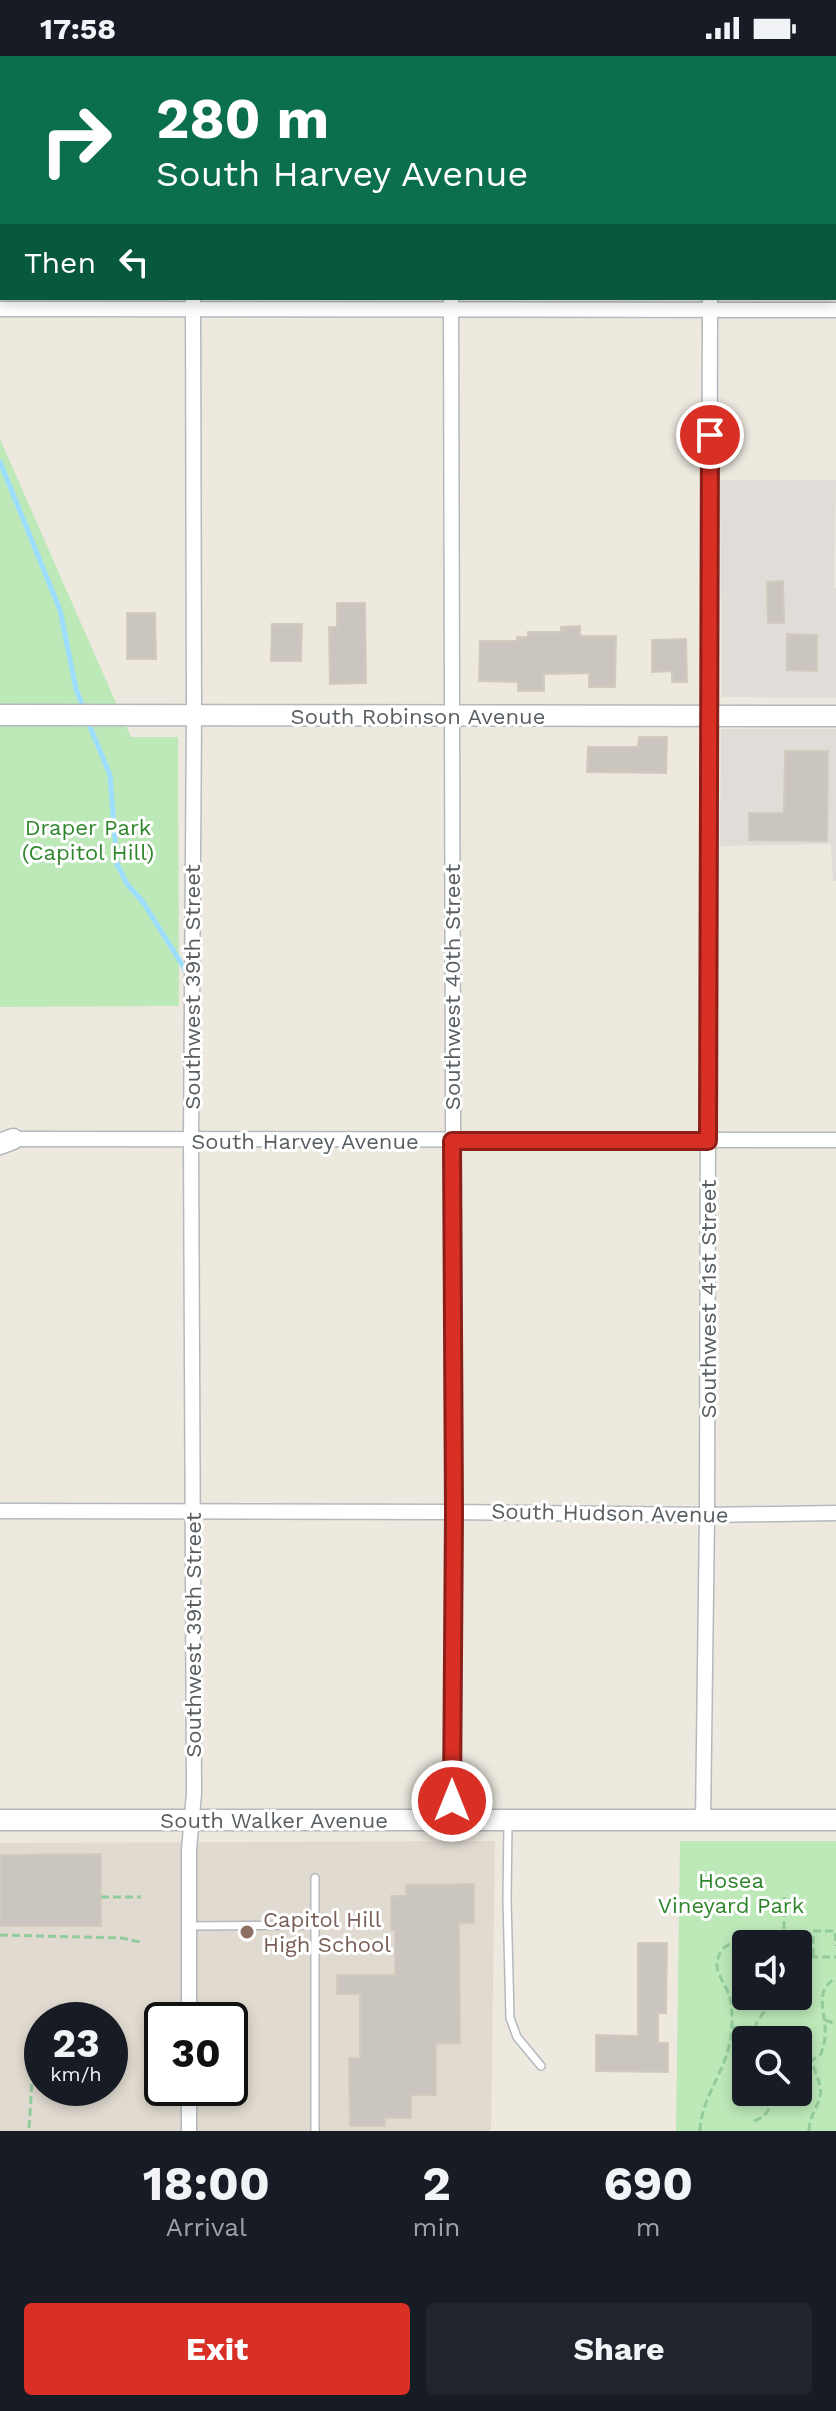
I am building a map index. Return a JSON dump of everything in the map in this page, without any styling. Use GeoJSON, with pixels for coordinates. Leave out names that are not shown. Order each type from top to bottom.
{"type":"FeatureCollection","features":[{"type":"Feature","properties":{"kind":"main road","name":"South Robinson Avenue"},"geometry":{"type":"LineString","coordinates":[[0,715],[836,716]]}},
{"type":"Feature","properties":{"kind":"main road","name":"South Walker Avenue"},"geometry":{"type":"LineString","coordinates":[[0,1820],[836,1820]]}},
{"type":"Feature","properties":{"kind":"street"},"geometry":{"type":"LineString","coordinates":[[0,309],[193,304],[710,304],[836,310]]}},
{"type":"Feature","properties":{"kind":"street","name":"Southwest 39th Street"},"geometry":{"type":"LineString","coordinates":[[189,2002],[189,1850],[194,1793],[191,1140],[193,304]]}},
{"type":"Feature","properties":{"kind":"street","name":"Southwest 40th Street"},"geometry":{"type":"LineString","coordinates":[[451,304],[454,1512],[451,1821]]}},
{"type":"Feature","properties":{"kind":"street","name":"Southwest 41st Street"},"geometry":{"type":"LineString","coordinates":[[703,1821],[707,1515],[710,304]]}},
{"type":"Feature","properties":{"kind":"street","name":"South Harvey Avenue"},"geometry":{"type":"LineString","coordinates":[[4,1140],[836,1140]]}},
{"type":"Feature","properties":{"kind":"street","name":"South Hudson Avenue"},"geometry":{"type":"LineString","coordinates":[[0,1511],[836,1513]]}},
{"type":"Feature","properties":{"kind":"street"},"geometry":{"type":"LineString","coordinates":[[189,2106],[189,2131]]}},
{"type":"Feature","properties":{"kind":"lane"},"geometry":{"type":"LineString","coordinates":[[508,1821],[510,2018],[517,2037],[541,2066]]}},
{"type":"Feature","properties":{"kind":"lane"},"geometry":{"type":"LineString","coordinates":[[315,1878],[315,2131]]}},
{"type":"Feature","properties":{"kind":"lane"},"geometry":{"type":"LineString","coordinates":[[189,1926],[315,1925]]}},
{"type":"Feature","properties":{"kind":"path"},"geometry":{"type":"LineString","coordinates":[[101,1897],[141,1897]]}},
{"type":"Feature","properties":{"kind":"path"},"geometry":{"type":"LineString","coordinates":[[784,1897],[784,1930]]}},
{"type":"Feature","properties":{"kind":"path"},"geometry":{"type":"LineString","coordinates":[[836,1946],[835,1931],[813,1933],[813,1957],[836,1957]]}},
{"type":"Feature","properties":{"kind":"path"},"geometry":{"type":"LineString","coordinates":[[0,1935],[122,1938],[140,1942]]}},
{"type":"Feature","properties":{"kind":"path"},"geometry":{"type":"LineString","coordinates":[[700,2131],[704,2106],[727,2054],[731,2002],[718,1972],[717,1960],[726,1946],[732,1944]]}},
{"type":"Feature","properties":{"kind":"path"},"geometry":{"type":"LineString","coordinates":[[812,2061],[821,2054],[824,2044],[822,1997],[826,1986],[836,1978]]}},
{"type":"Feature","properties":{"kind":"path"},"geometry":{"type":"LineString","coordinates":[[825,2020],[836,2024]]}},
{"type":"Feature","properties":{"kind":"path"},"geometry":{"type":"LineString","coordinates":[[809,2131],[809,2121],[819,2100],[820,2089],[812,2065]]}},
{"type":"Feature","properties":{"kind":"path"},"geometry":{"type":"LineString","coordinates":[[29,2128],[30,2106]]}},
{"type":"Feature","properties":{"kind":"path"},"geometry":{"type":"LineString","coordinates":[[754,2121],[765,2116],[771,2106]]}},
{"type":"Feature","properties":{"kind":"shaded area"},"geometry":{"type":"Polygon","coordinates":[[[720,480],[836,480],[836,698],[722,697],[720,480]]]}},
{"type":"Feature","properties":{"kind":"shaded area"},"geometry":{"type":"Polygon","coordinates":[[[721,729],[836,729],[836,881],[833,881],[831,844],[720,846],[721,729]]]}},
{"type":"Feature","properties":{"kind":"shaded area","name":"Capitol Hill High School"},"geometry":{"type":"Polygon","coordinates":[[[495,1841],[491,2131],[0,2131],[0,1843],[495,1841]]]}},
{"type":"Feature","properties":{"kind":"green space"},"geometry":{"type":"Polygon","coordinates":[[[0,300],[170,300],[169,301],[0,300]]]}},
{"type":"Feature","properties":{"kind":"green space","name":"Draper Park (Capitol Hill)"},"geometry":{"type":"Polygon","coordinates":[[[0,439],[131,737],[178,737],[179,1006],[0,1007],[0,439]]]}},
{"type":"Feature","properties":{"kind":"green space","name":"Hosea Vineyard Park"},"geometry":{"type":"Polygon","coordinates":[[[680,1841],[836,1841],[836,2131],[676,2131],[680,1841]]]}},
{"type":"Feature","properties":{"kind":"building"},"geometry":{"type":"Polygon","coordinates":[[[783,581],[784,623],[768,623],[767,582],[783,581]]]}},
{"type":"Feature","properties":{"kind":"building"},"geometry":{"type":"Polygon","coordinates":[[[337,603],[365,603],[366,683],[330,684],[329,627],[337,627],[337,603]]]}},
{"type":"Feature","properties":{"kind":"building"},"geometry":{"type":"Polygon","coordinates":[[[127,613],[155,613],[156,659],[127,659],[127,613]]]}},
{"type":"Feature","properties":{"kind":"building"},"geometry":{"type":"Polygon","coordinates":[[[272,624],[302,624],[301,661],[271,661],[272,624]]]}},
{"type":"Feature","properties":{"kind":"building"},"geometry":{"type":"Polygon","coordinates":[[[580,626],[580,636],[616,636],[615,687],[589,687],[589,673],[544,674],[544,691],[518,691],[518,682],[479,681],[480,641],[517,641],[517,637],[528,637],[528,632],[561,632],[561,627],[580,626]]]}},
{"type":"Feature","properties":{"kind":"building"},"geometry":{"type":"Polygon","coordinates":[[[787,634],[817,635],[817,671],[787,670],[787,634]]]}},
{"type":"Feature","properties":{"kind":"building"},"geometry":{"type":"Polygon","coordinates":[[[686,639],[687,682],[672,682],[672,671],[652,672],[652,640],[686,639]]]}},
{"type":"Feature","properties":{"kind":"building"},"geometry":{"type":"Polygon","coordinates":[[[639,737],[667,737],[666,773],[587,772],[588,747],[638,747],[639,737]]]}},
{"type":"Feature","properties":{"kind":"building"},"geometry":{"type":"Polygon","coordinates":[[[785,751],[828,751],[827,841],[749,840],[749,813],[784,813],[785,751]]]}},
{"type":"Feature","properties":{"kind":"building"},"geometry":{"type":"Polygon","coordinates":[[[101,1854],[101,1926],[0,1926],[0,1855],[101,1854]]]}},
{"type":"Feature","properties":{"kind":"building"},"geometry":{"type":"Polygon","coordinates":[[[474,1884],[474,1923],[459,1923],[460,2043],[436,2044],[436,2095],[411,2095],[411,2118],[385,2118],[385,2126],[350,2126],[349,2058],[360,2058],[360,1994],[337,1994],[337,1975],[395,1975],[391,1896],[406,1896],[406,1885],[474,1884]]]}},
{"type":"Feature","properties":{"kind":"building"},"geometry":{"type":"Polygon","coordinates":[[[638,1943],[667,1943],[666,2013],[658,2013],[658,2043],[668,2043],[668,2072],[596,2071],[596,2035],[638,2036],[638,1943]]]}},
{"type":"Feature","properties":{"kind":"waterway"},"geometry":{"type":"LineString","coordinates":[[0,462],[60,610],[76,689],[84,709]]}},
{"type":"Feature","properties":{"kind":"waterway"},"geometry":{"type":"LineString","coordinates":[[88,722],[110,775],[117,864],[127,884],[143,902],[186,971]]}},
{"type":"Feature","properties":{"kind":"place","name":"Capitol Hill High School"},"geometry":{"type":"Point","coordinates":[247,1932]}},
{"type":"Feature","properties":{"kind":"route"},"geometry":{"type":"LineString","coordinates":[[452,1801],[452,1141],[708,1141],[710,435]]}}]}
